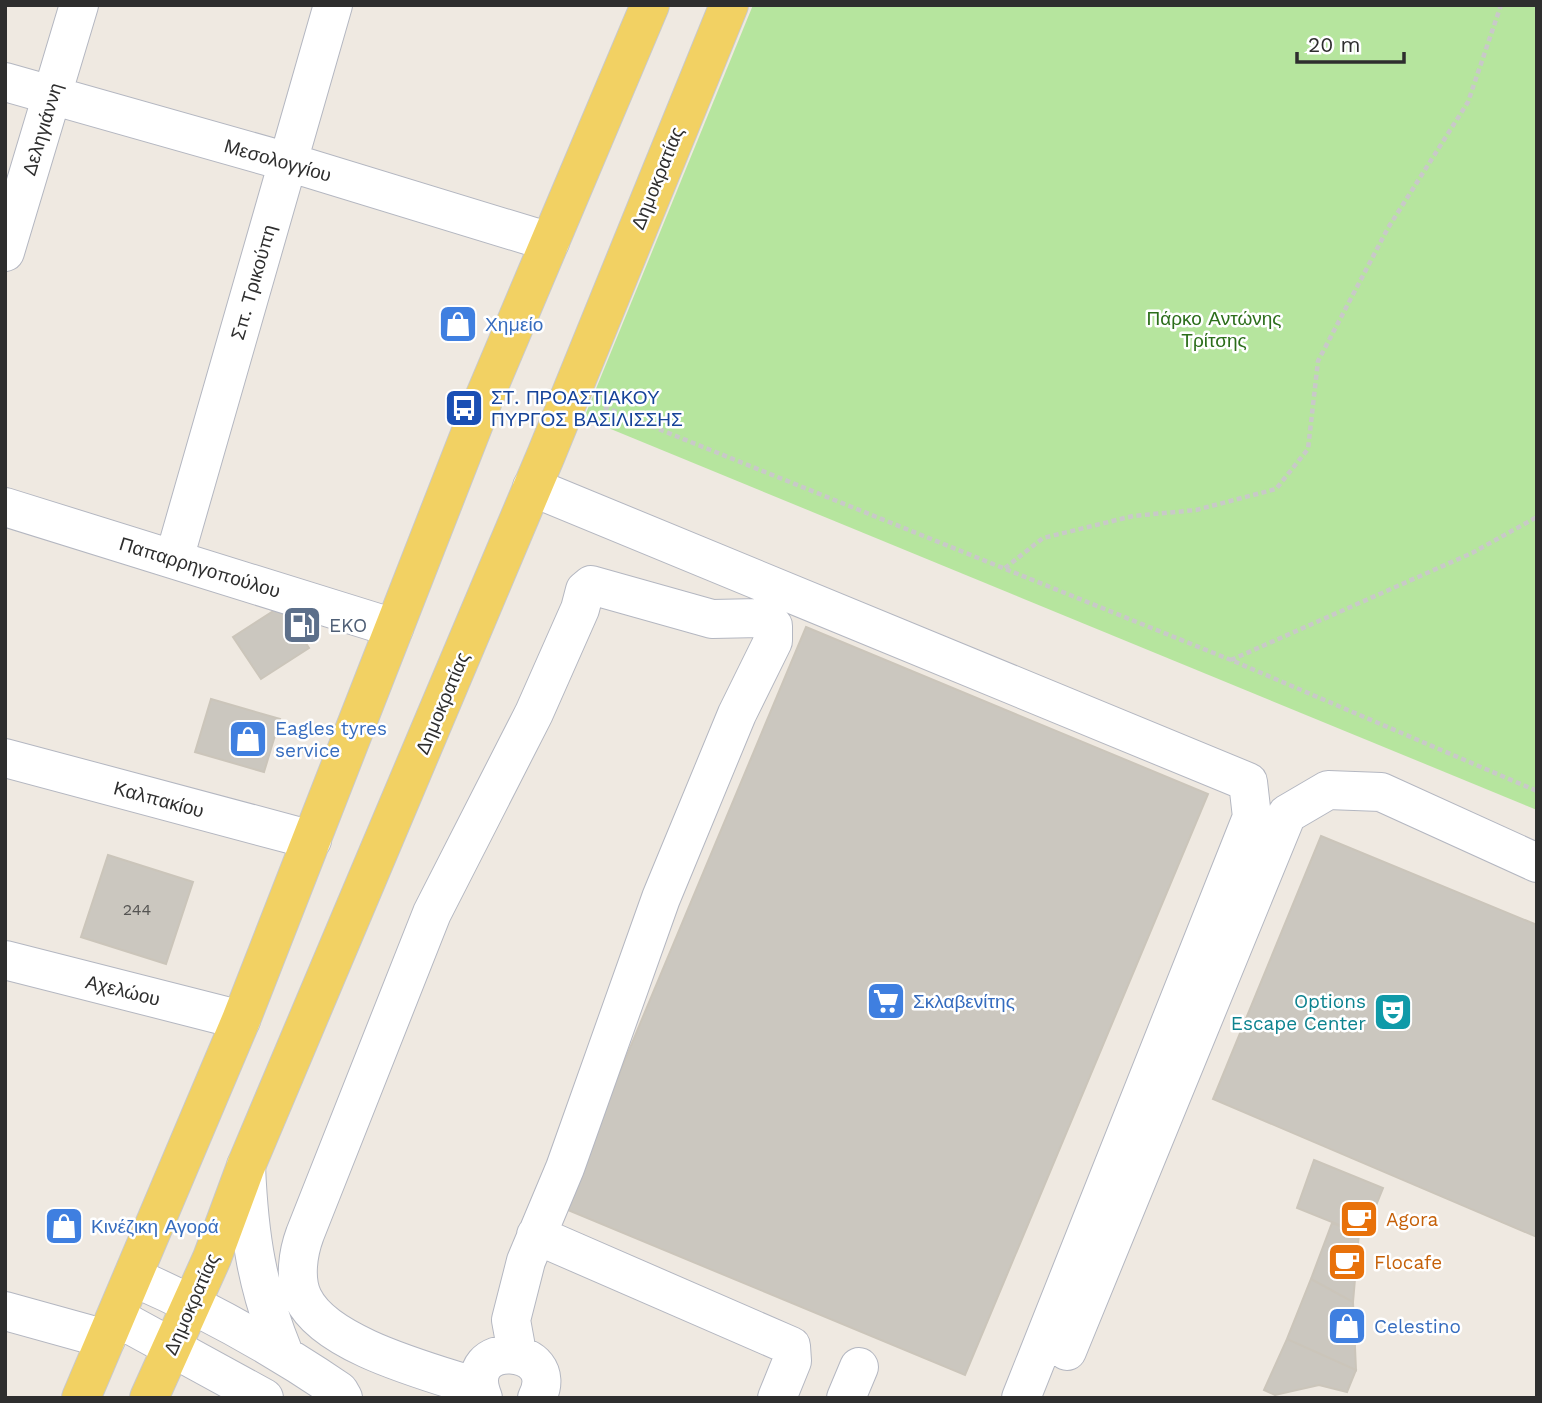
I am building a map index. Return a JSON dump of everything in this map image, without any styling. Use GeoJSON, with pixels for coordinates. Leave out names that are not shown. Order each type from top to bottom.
{"type":"FeatureCollection","features":[{"type":"Feature","properties":{"kind":"main road"},"geometry":{"type":"LineString","coordinates":[[81,1398],[241,1020],[484,398],[650,5]]}},
{"type":"Feature","properties":{"kind":"main road","name":"Δημοκρατίας"},"geometry":{"type":"LineString","coordinates":[[149,1398],[192,1303],[246,1166],[532,487],[729,5]]}},
{"type":"Feature","properties":{"kind":"street","name":"Δεληγιάννη"},"geometry":{"type":"LineString","coordinates":[[5,252],[79,5]]}},
{"type":"Feature","properties":{"kind":"street","name":"Σπ. Τρικούπη"},"geometry":{"type":"LineString","coordinates":[[174,559],[332,5]]}},
{"type":"Feature","properties":{"kind":"street","name":"Μεσολογγίου"},"geometry":{"type":"LineString","coordinates":[[5,82],[288,162],[550,242]]}},
{"type":"Feature","properties":{"kind":"street"},"geometry":{"type":"LineString","coordinates":[[532,487],[1248,782],[1252,817],[1021,1398]]}},
{"type":"Feature","properties":{"kind":"street","name":"Παπαρρηγοπούλου"},"geometry":{"type":"LineString","coordinates":[[5,507],[394,628]]}},
{"type":"Feature","properties":{"kind":"street"},"geometry":{"type":"LineString","coordinates":[[517,1353],[511,1320],[536,1235],[565,1168],[661,898],[737,714],[773,641],[773,626],[760,618],[712,619],[591,585],[585,590],[580,609],[552,676],[432,913],[300,1248],[299,1277],[303,1297],[316,1316],[342,1336],[481,1393],[482,1369],[488,1361],[497,1355],[517,1353],[534,1364],[539,1374],[543,1396]]}},
{"type":"Feature","properties":{"kind":"street","name":"Καλπακίου"},"geometry":{"type":"LineString","coordinates":[[5,758],[312,840]]}},
{"type":"Feature","properties":{"kind":"street"},"geometry":{"type":"LineString","coordinates":[[1048,1398],[1287,814],[1328,790],[1381,792],[1537,863]]}},
{"type":"Feature","properties":{"kind":"street","name":"Αχελώου"},"geometry":{"type":"LineString","coordinates":[[5,960],[241,1020]]}},
{"type":"Feature","properties":{"kind":"street"},"geometry":{"type":"LineString","coordinates":[[246,1166],[250,1244],[272,1325],[284,1354]]}},
{"type":"Feature","properties":{"kind":"street"},"geometry":{"type":"LineString","coordinates":[[536,1235],[791,1346],[792,1362],[777,1398]]}},
{"type":"Feature","properties":{"kind":"street"},"geometry":{"type":"LineString","coordinates":[[133,1277],[192,1303],[284,1354],[339,1391],[343,1398]]}},
{"type":"Feature","properties":{"kind":"street"},"geometry":{"type":"LineString","coordinates":[[5,1311],[111,1328],[173,1345],[264,1398]]}},
{"type":"Feature","properties":{"kind":"path"},"geometry":{"type":"LineString","coordinates":[[1004,569],[1043,538],[1132,516],[1196,510],[1276,489],[1308,449],[1318,361],[1388,229],[1468,102],[1501,5]]}},
{"type":"Feature","properties":{"kind":"path"},"geometry":{"type":"LineString","coordinates":[[570,394],[1231,660],[1537,791]]}},
{"type":"Feature","properties":{"kind":"path"},"geometry":{"type":"LineString","coordinates":[[1231,660],[1472,553],[1537,517]]}},
{"type":"Feature","properties":{"kind":"green space","name":"Πάρκο Αντώνης Τρίτσης"},"geometry":{"type":"Polygon","coordinates":[[[753,5],[1537,5],[1537,810],[584,418],[753,5]]]}},
{"type":"Feature","properties":{"kind":"building"},"geometry":{"type":"Polygon","coordinates":[[[281,606],[309,648],[261,679],[233,637],[281,606]]]}},
{"type":"Feature","properties":{"kind":"building","name":"Σκλαβενίτης"},"geometry":{"type":"Polygon","coordinates":[[[806,627],[1208,794],[965,1375],[563,1208],[806,627]]]}},
{"type":"Feature","properties":{"kind":"building"},"geometry":{"type":"Polygon","coordinates":[[[211,699],[280,719],[264,772],[195,752],[211,699]]]}},
{"type":"Feature","properties":{"kind":"building","name":"Options Escape Center"},"geometry":{"type":"Polygon","coordinates":[[[1321,836],[1537,925],[1537,1237],[1213,1099],[1321,836]]]}},
{"type":"Feature","properties":{"kind":"building"},"geometry":{"type":"Polygon","coordinates":[[[108,855],[193,882],[166,964],[81,937],[108,855]]]}},
{"type":"Feature","properties":{"kind":"building"},"geometry":{"type":"Polygon","coordinates":[[[1314,1160],[1383,1188],[1364,1235],[1297,1208],[1314,1160]]]}},
{"type":"Feature","properties":{"kind":"building"},"geometry":{"type":"Polygon","coordinates":[[[1332,1223],[1359,1233],[1353,1302],[1311,1279],[1332,1223]]]}},
{"type":"Feature","properties":{"kind":"building"},"geometry":{"type":"Polygon","coordinates":[[[1311,1279],[1353,1302],[1356,1370],[1287,1339],[1311,1279]]]}},
{"type":"Feature","properties":{"kind":"building"},"geometry":{"type":"Polygon","coordinates":[[[1287,1339],[1356,1370],[1347,1392],[1319,1385],[1275,1395],[1264,1390],[1287,1339]]]}},
{"type":"Feature","properties":{"kind":"place","name":"Χημείο"},"geometry":{"type":"Point","coordinates":[458,324]}},
{"type":"Feature","properties":{"kind":"place","name":"ΣΤ. ΠΡΟΑΣΤΙΑΚΟΥ ΠΥΡΓΟΣ ΒΑΣΙΛΙΣΣΗΣ"},"geometry":{"type":"Point","coordinates":[464,408]}},
{"type":"Feature","properties":{"kind":"place","name":"EKO"},"geometry":{"type":"Point","coordinates":[302,625]}},
{"type":"Feature","properties":{"kind":"place","name":"Eagles tyres service"},"geometry":{"type":"Point","coordinates":[248,739]}},
{"type":"Feature","properties":{"kind":"place","name":"Σκλαβενίτης"},"geometry":{"type":"Point","coordinates":[886,1001]}},
{"type":"Feature","properties":{"kind":"place","name":"Options Escape Center"},"geometry":{"type":"Point","coordinates":[1393,1012]}},
{"type":"Feature","properties":{"kind":"place","name":"Agora"},"geometry":{"type":"Point","coordinates":[1359,1219]}},
{"type":"Feature","properties":{"kind":"place","name":"Κινέζικη Αγορά"},"geometry":{"type":"Point","coordinates":[64,1226]}},
{"type":"Feature","properties":{"kind":"place","name":"Flocafe"},"geometry":{"type":"Point","coordinates":[1347,1262]}},
{"type":"Feature","properties":{"kind":"place","name":"Celestino"},"geometry":{"type":"Point","coordinates":[1347,1326]}}]}
